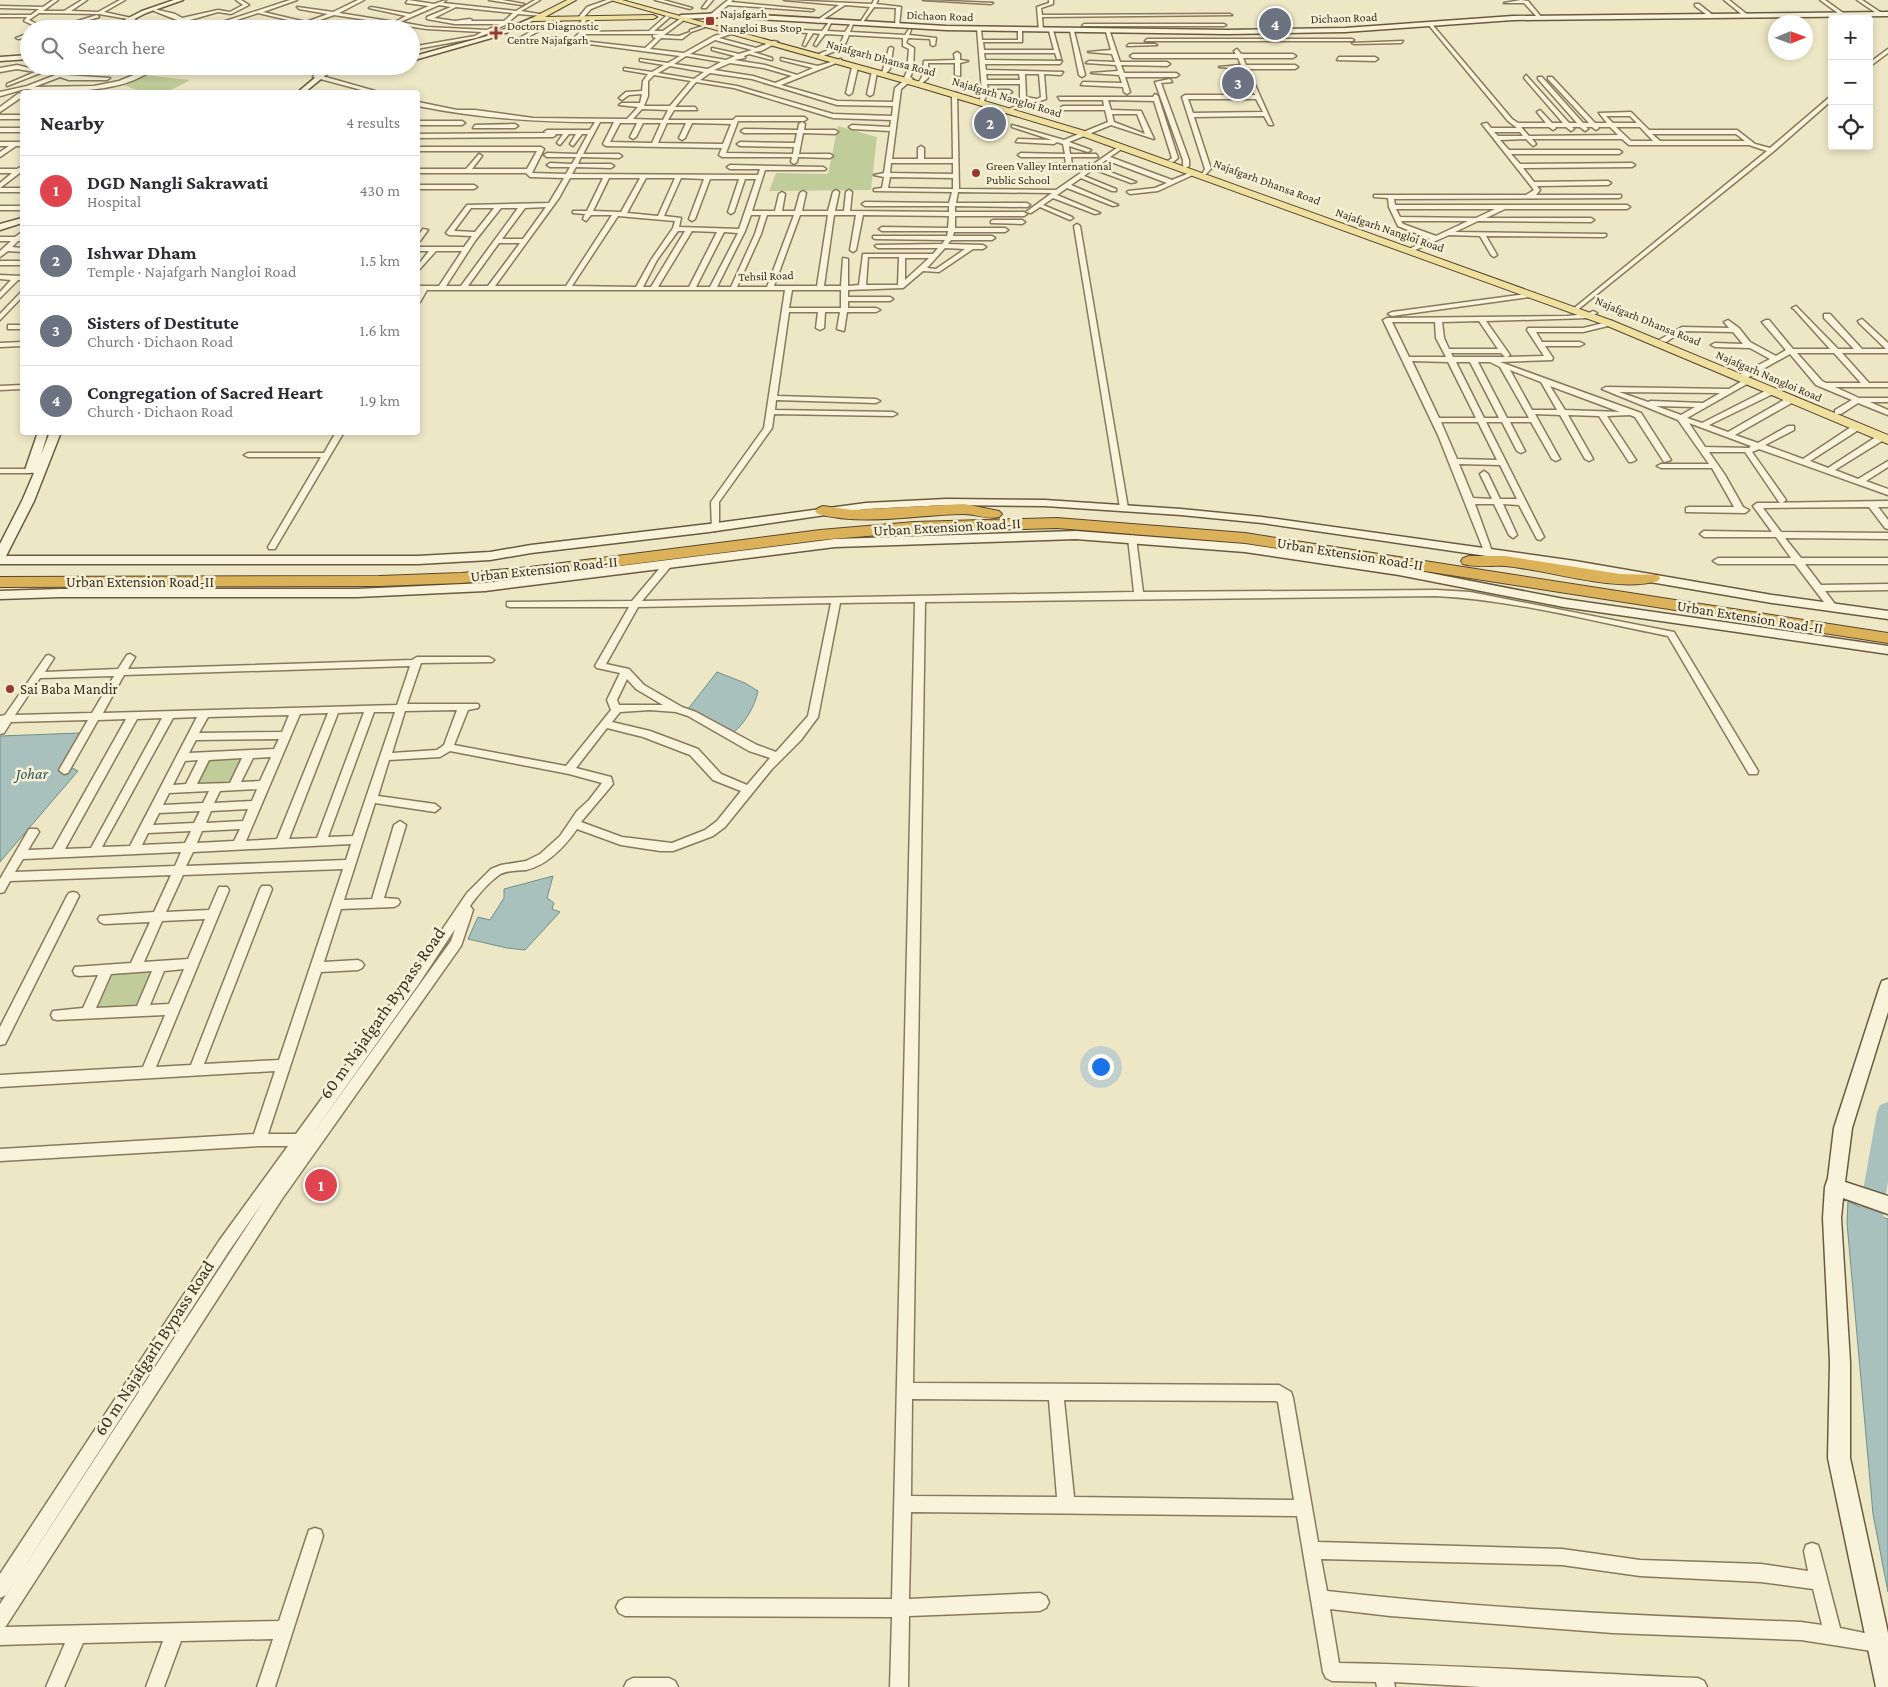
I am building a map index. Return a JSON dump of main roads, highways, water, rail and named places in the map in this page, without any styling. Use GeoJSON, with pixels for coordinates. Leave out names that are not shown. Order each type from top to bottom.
{"type":"FeatureCollection","features":[{"type":"Feature","properties":{"kind":"highway"},"geometry":{"type":"LineString","coordinates":[[823,511],[852,515],[964,508],[995,519],[984,530],[862,538],[849,542]]}},
{"type":"Feature","properties":{"kind":"highway","name":"Urban Extension Road-II"},"geometry":{"type":"LineString","coordinates":[[0,573],[494,576],[820,535],[995,519],[1173,531],[1255,540],[1467,566],[1888,626]]}},
{"type":"Feature","properties":{"kind":"highway"},"geometry":{"type":"LineString","coordinates":[[1467,566],[1504,561],[1620,579],[1652,578]]}},
{"type":"Feature","properties":{"kind":"highway"},"geometry":{"type":"LineString","coordinates":[[1467,566],[1526,588],[1660,609],[1687,620]]}},
{"type":"Feature","properties":{"kind":"highway","name":"Urban Extension Road-II"},"geometry":{"type":"LineString","coordinates":[[1467,566],[1888,638]]}},
{"type":"Feature","properties":{"kind":"highway","name":"Urban Extension Road-II"},"geometry":{"type":"LineString","coordinates":[[0,582],[381,576]]}},
{"type":"Feature","properties":{"kind":"main road","name":"Dichaon Road"},"geometry":{"type":"LineString","coordinates":[[572,0],[534,19],[676,17]]}},
{"type":"Feature","properties":{"kind":"main road"},"geometry":{"type":"LineString","coordinates":[[613,0],[676,17]]}},
{"type":"Feature","properties":{"kind":"main road","name":"Najafgarh Dhansa Road"},"geometry":{"type":"LineString","coordinates":[[623,0],[676,17],[879,72]]}},
{"type":"Feature","properties":{"kind":"main road","name":"Najafgarh Nangloi Road"},"geometry":{"type":"LineString","coordinates":[[676,17],[855,67],[912,80],[955,94],[983,98],[1121,147],[1178,164],[1414,249],[1534,295],[1591,314],[1609,323],[1746,377],[1857,427],[1886,437]]}},
{"type":"Feature","properties":{"kind":"main road","name":"Najafgarh Dhansa Road"},"geometry":{"type":"LineString","coordinates":[[912,80],[983,98]]}},
{"type":"Feature","properties":{"kind":"main road"},"geometry":{"type":"LineString","coordinates":[[1086,133],[1178,164]]}},
{"type":"Feature","properties":{"kind":"main road","name":"Najafgarh Dhansa Road"},"geometry":{"type":"LineString","coordinates":[[1487,276],[1577,309]]}},
{"type":"Feature","properties":{"kind":"main road","name":"Najafgarh Dhansa Road"},"geometry":{"type":"LineString","coordinates":[[1591,314],[1663,340],[1746,377],[1838,412],[1886,437]]}},
{"type":"Feature","properties":{"kind":"water"},"geometry":{"type":"Polygon","coordinates":[[[717,672],[745,683],[758,691],[749,714],[734,732],[688,709],[717,672]]]}},
{"type":"Feature","properties":{"kind":"water","name":"Johar"},"geometry":{"type":"Polygon","coordinates":[[[80,733],[63,763],[78,771],[0,862],[0,736],[80,733]]]}},
{"type":"Feature","properties":{"kind":"water"},"geometry":{"type":"Polygon","coordinates":[[[553,876],[547,898],[554,903],[552,909],[560,912],[525,950],[468,939],[478,917],[490,920],[504,898],[504,889],[553,876]]]}},
{"type":"Feature","properties":{"kind":"water"},"geometry":{"type":"Polygon","coordinates":[[[1848,1201],[1871,1213],[1888,1219],[1888,1592],[1873,1514],[1847,1223],[1848,1201]]]}},
{"type":"Feature","properties":{"kind":"waterway"},"geometry":{"type":"LineString","coordinates":[[1875,1239],[1871,1213],[1888,1112]]}},
{"type":"Feature","properties":{"kind":"place","name":"Najafgarh Nangloi Bus Stop"},"geometry":{"type":"Point","coordinates":[710,21]}},
{"type":"Feature","properties":{"kind":"place","name":"Congregation of Sacred Heart"},"geometry":{"type":"Point","coordinates":[1275,24]}},
{"type":"Feature","properties":{"kind":"place","name":"Doctors Diagnostic Centre Najafgarh"},"geometry":{"type":"Point","coordinates":[496,33]}},
{"type":"Feature","properties":{"kind":"place","name":"Sisters of Destitute"},"geometry":{"type":"Point","coordinates":[1238,83]}},
{"type":"Feature","properties":{"kind":"place","name":"Ishwar Dham"},"geometry":{"type":"Point","coordinates":[990,123]}},
{"type":"Feature","properties":{"kind":"place","name":"Green Valley International Public School"},"geometry":{"type":"Point","coordinates":[976,173]}},
{"type":"Feature","properties":{"kind":"place","name":"Sai Baba Mandir"},"geometry":{"type":"Point","coordinates":[10,689]}},
{"type":"Feature","properties":{"kind":"place","name":"DGD Nangli Sakrawati"},"geometry":{"type":"Point","coordinates":[321,1185]}}]}
